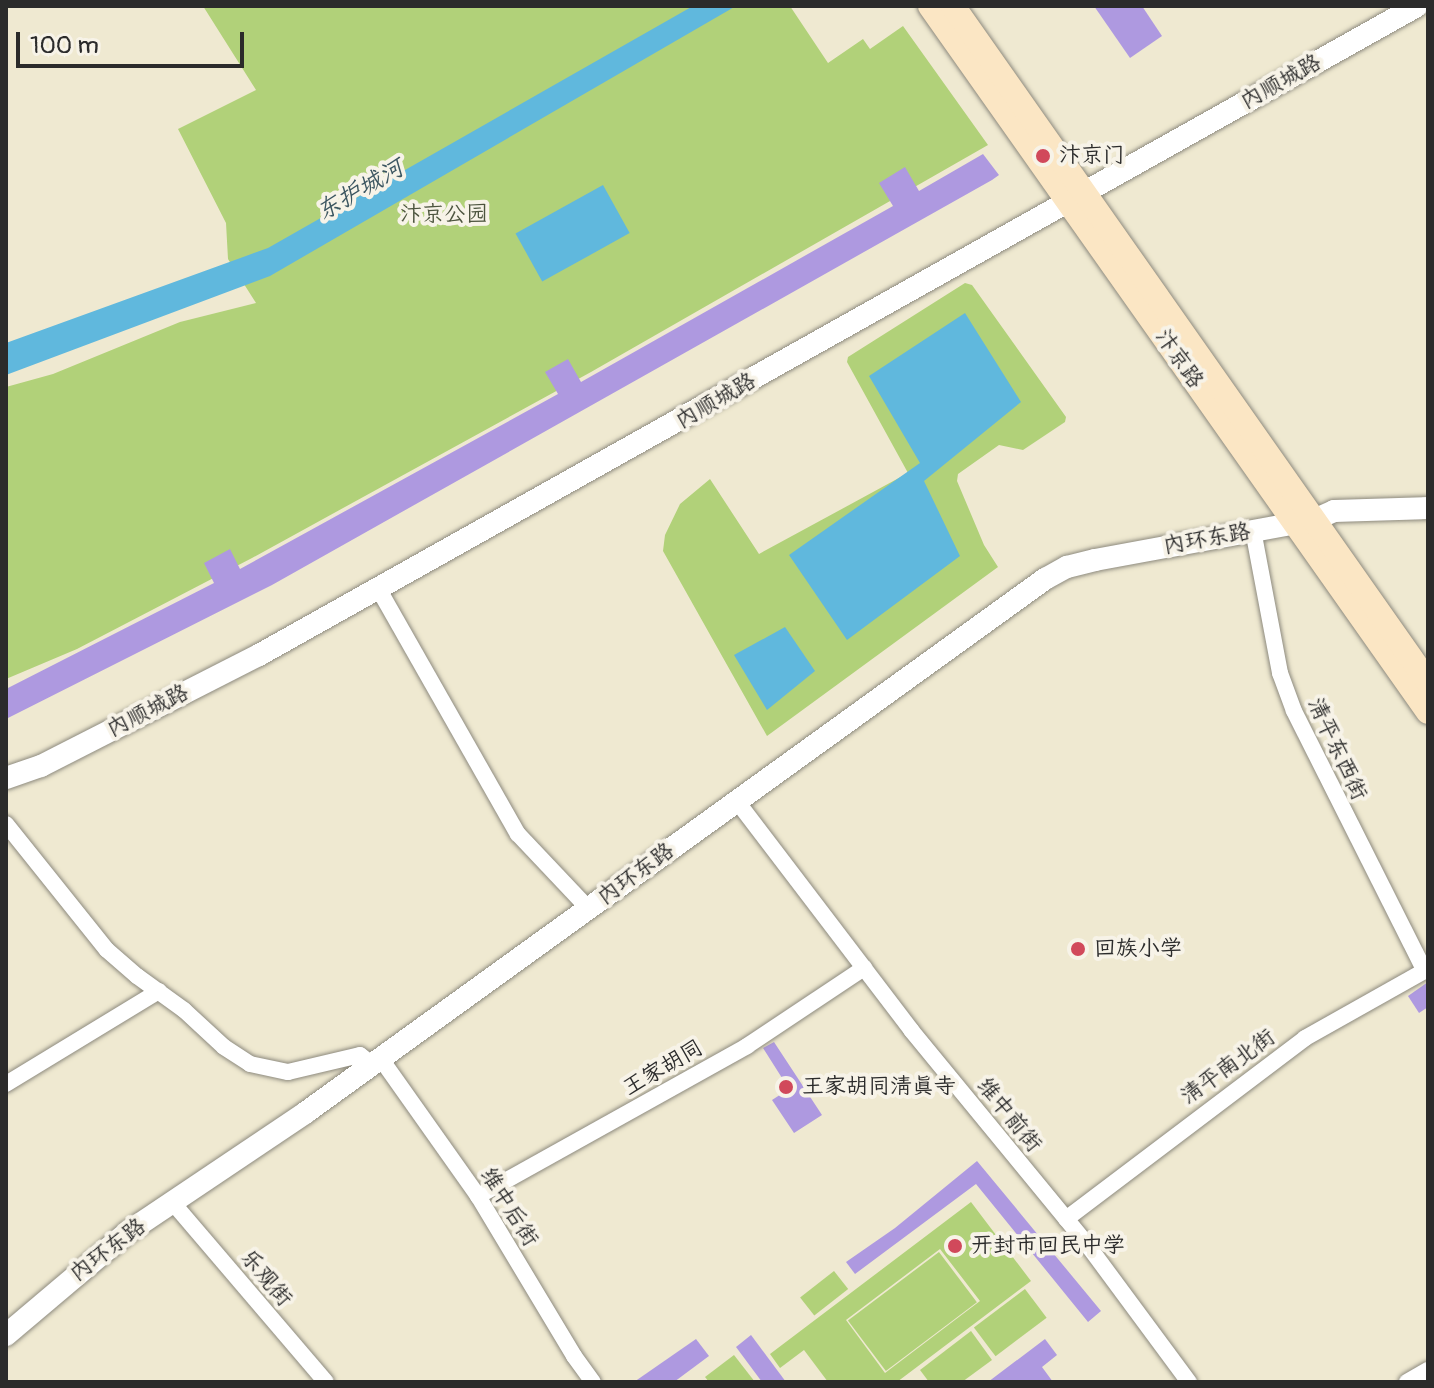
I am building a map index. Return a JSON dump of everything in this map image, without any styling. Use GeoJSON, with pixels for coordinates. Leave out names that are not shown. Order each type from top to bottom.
{"type":"FeatureCollection","features":[{"type":"Feature","properties":{"kind":"main road","name":"汴京路"},"geometry":{"type":"LineString","coordinates":[[930,6],[1075,197],[1305,522],[1428,682]]}},
{"type":"Feature","properties":{"kind":"main road","name":"汴京路"},"geometry":{"type":"LineString","coordinates":[[953,6],[1075,197]]}},
{"type":"Feature","properties":{"kind":"main road","name":"汴京路"},"geometry":{"type":"LineString","coordinates":[[1305,522],[1428,712]]}},
{"type":"Feature","properties":{"kind":"street","name":"内顺城路"},"geometry":{"type":"LineString","coordinates":[[6,778],[41,766],[259,655],[1417,6]]}},
{"type":"Feature","properties":{"kind":"street","name":"内环东路"},"geometry":{"type":"LineString","coordinates":[[1305,522],[1334,511],[1428,508]]}},
{"type":"Feature","properties":{"kind":"street","name":"内环东路"},"geometry":{"type":"LineString","coordinates":[[6,1335],[81,1269],[377,1062],[1006,605],[1056,573],[1095,560],[1305,522],[1428,521]]}},
{"type":"Feature","properties":{"kind":"street","name":"清平东西街"},"geometry":{"type":"LineString","coordinates":[[1253,530],[1280,673],[1294,711],[1426,970]]}},
{"type":"Feature","properties":{"kind":"street"},"geometry":{"type":"LineString","coordinates":[[378,588],[510,822],[534,853],[589,909]]}},
{"type":"Feature","properties":{"kind":"street","name":"维中前街"},"geometry":{"type":"LineString","coordinates":[[736,800],[864,968],[1066,1219],[1189,1382]]}},
{"type":"Feature","properties":{"kind":"street"},"geometry":{"type":"LineString","coordinates":[[6,824],[107,950],[224,1047],[250,1064],[288,1072],[360,1055],[377,1062]]}},
{"type":"Feature","properties":{"kind":"street","name":"王家胡同"},"geometry":{"type":"LineString","coordinates":[[478,1196],[747,1046],[864,968]]}},
{"type":"Feature","properties":{"kind":"street","name":"清平南北街"},"geometry":{"type":"LineString","coordinates":[[1066,1219],[1305,1038],[1426,970]]}},
{"type":"Feature","properties":{"kind":"street"},"geometry":{"type":"LineString","coordinates":[[6,1084],[159,991]]}},
{"type":"Feature","properties":{"kind":"street","name":"维中后街"},"geometry":{"type":"LineString","coordinates":[[377,1062],[478,1196],[574,1356],[593,1382]]}},
{"type":"Feature","properties":{"kind":"street","name":"乐观街"},"geometry":{"type":"LineString","coordinates":[[173,1203],[326,1382]]}},
{"type":"Feature","properties":{"kind":"street"},"geometry":{"type":"LineString","coordinates":[[1407,1382],[1428,1370]]}},
{"type":"Feature","properties":{"kind":"green space","name":"汴京公园"},"geometry":{"type":"Polygon","coordinates":[[[203,6],[790,6],[828,63],[863,39],[870,49],[903,26],[988,145],[591,372],[252,558],[77,649],[6,679],[6,387],[53,374],[180,322],[256,303],[228,259],[226,223],[178,129],[256,90],[203,6]]]}},
{"type":"Feature","properties":{"kind":"green space"},"geometry":{"type":"Polygon","coordinates":[[[965,283],[972,285],[1066,417],[1065,422],[1023,450],[999,445],[958,474],[957,481],[984,545],[998,567],[767,736],[663,551],[665,535],[680,504],[710,479],[759,554],[908,473],[847,362],[848,357],[965,283]]]}},
{"type":"Feature","properties":{"kind":"green space"},"geometry":{"type":"Polygon","coordinates":[[[971,1202],[1031,1281],[897,1382],[828,1382],[804,1350],[780,1368],[770,1354],[971,1202]],[[940,1249],[846,1320],[885,1373],[980,1301],[940,1249]]]}},
{"type":"Feature","properties":{"kind":"green space"},"geometry":{"type":"Polygon","coordinates":[[[939,1252],[977,1302],[886,1371],[848,1321],[939,1252]]]}},
{"type":"Feature","properties":{"kind":"green space"},"geometry":{"type":"Polygon","coordinates":[[[834,1271],[848,1289],[814,1316],[800,1297],[834,1271]]]}},
{"type":"Feature","properties":{"kind":"green space"},"geometry":{"type":"Polygon","coordinates":[[[1025,1289],[1047,1318],[996,1356],[974,1328],[1025,1289]]]}},
{"type":"Feature","properties":{"kind":"green space"},"geometry":{"type":"Polygon","coordinates":[[[971,1331],[992,1360],[962,1382],[929,1382],[920,1370],[971,1331]]]}},
{"type":"Feature","properties":{"kind":"green space"},"geometry":{"type":"Polygon","coordinates":[[[734,1355],[755,1382],[709,1382],[705,1377],[734,1355]]]}},
{"type":"Feature","properties":{"kind":"water"},"geometry":{"type":"Polygon","coordinates":[[[693,6],[736,6],[270,276],[6,375],[6,343],[268,248],[693,6]]]}},
{"type":"Feature","properties":{"kind":"water"},"geometry":{"type":"Polygon","coordinates":[[[603,185],[630,233],[542,282],[516,233],[603,185]]]}},
{"type":"Feature","properties":{"kind":"water"},"geometry":{"type":"Polygon","coordinates":[[[965,313],[1021,402],[924,481],[960,556],[847,640],[789,555],[920,463],[869,376],[965,313]]]}},
{"type":"Feature","properties":{"kind":"water"},"geometry":{"type":"Polygon","coordinates":[[[785,627],[815,671],[767,710],[734,655],[785,627]]]}},
{"type":"Feature","properties":{"kind":"building"},"geometry":{"type":"Polygon","coordinates":[[[1094,6],[1142,6],[1162,36],[1130,58],[1094,6]]]}},
{"type":"Feature","properties":{"kind":"building"},"geometry":{"type":"Polygon","coordinates":[[[983,154],[999,175],[992,180],[272,585],[6,719],[6,689],[214,583],[204,563],[230,549],[240,569],[558,394],[545,372],[568,359],[581,382],[893,206],[879,183],[905,167],[919,191],[983,154]]]}},
{"type":"Feature","properties":{"kind":"building"},"geometry":{"type":"Polygon","coordinates":[[[1428,982],[1428,1007],[1419,1013],[1408,996],[1428,982]]]}},
{"type":"Feature","properties":{"kind":"building","name":"王家胡同清真寺"},"geometry":{"type":"Polygon","coordinates":[[[774,1042],[822,1115],[794,1133],[772,1100],[789,1089],[763,1048],[774,1042]]]}},
{"type":"Feature","properties":{"kind":"building"},"geometry":{"type":"Polygon","coordinates":[[[977,1161],[1101,1311],[1088,1322],[976,1184],[855,1274],[846,1262],[895,1228],[977,1161]]]}},
{"type":"Feature","properties":{"kind":"building"},"geometry":{"type":"Polygon","coordinates":[[[751,1335],[786,1382],[762,1382],[736,1347],[751,1335]]]}},
{"type":"Feature","properties":{"kind":"building"},"geometry":{"type":"Polygon","coordinates":[[[696,1339],[709,1356],[674,1382],[634,1382],[696,1339]]]}},
{"type":"Feature","properties":{"kind":"building"},"geometry":{"type":"Polygon","coordinates":[[[1045,1339],[1057,1355],[1042,1367],[1053,1382],[988,1382],[1045,1339]]]}},
{"type":"Feature","properties":{"kind":"place","name":"汴京门"},"geometry":{"type":"Point","coordinates":[1043,156]}},
{"type":"Feature","properties":{"kind":"place","name":"回族小学"},"geometry":{"type":"Point","coordinates":[1078,949]}},
{"type":"Feature","properties":{"kind":"place","name":"王家胡同清真寺"},"geometry":{"type":"Point","coordinates":[786,1087]}},
{"type":"Feature","properties":{"kind":"place","name":"开封市回民中学"},"geometry":{"type":"Point","coordinates":[955,1246]}},
{"type":"Feature","properties":{"kind":"water label","name":"东护城河"},"geometry":{"type":"Point","coordinates":[360,190]}}]}
